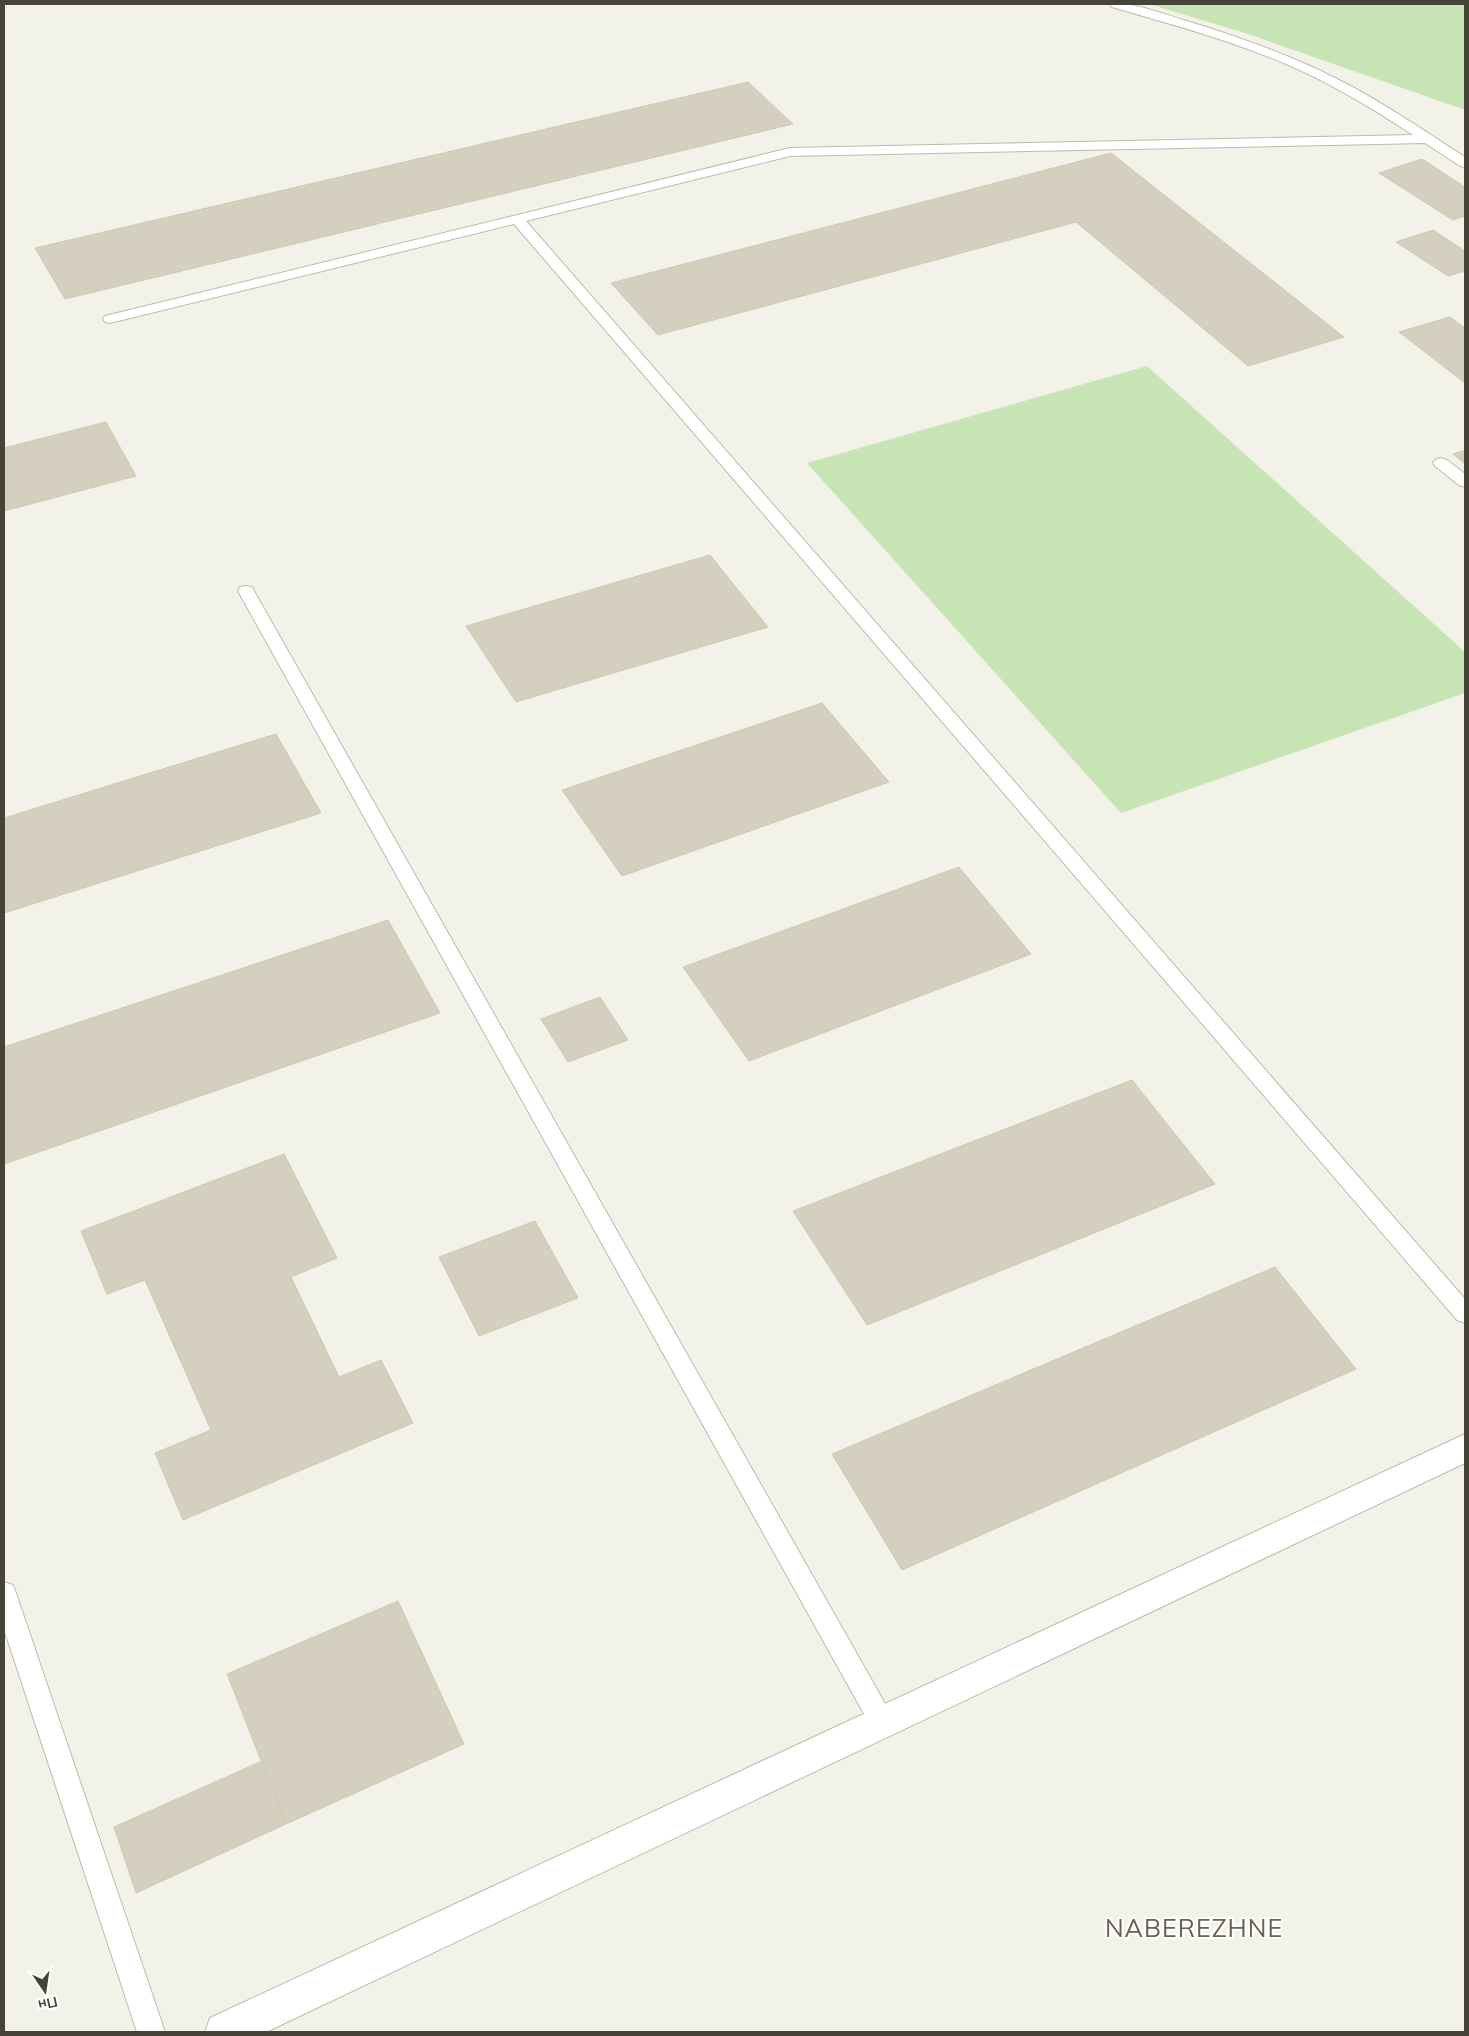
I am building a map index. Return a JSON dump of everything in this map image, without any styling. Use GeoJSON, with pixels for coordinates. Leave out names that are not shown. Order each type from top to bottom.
{"type":"FeatureCollection","features":[{"type":"Feature","properties":{"kind":"street"},"geometry":{"type":"LineString","coordinates":[[224,2032],[1465,1448]]}},
{"type":"Feature","properties":{"kind":"lane"},"geometry":{"type":"LineString","coordinates":[[1116,4],[1210,33],[1315,72],[1363,96],[1465,163]]}},
{"type":"Feature","properties":{"kind":"lane"},"geometry":{"type":"LineString","coordinates":[[110,319],[790,152],[1427,138]]}},
{"type":"Feature","properties":{"kind":"lane"},"geometry":{"type":"LineString","coordinates":[[517,219],[1465,1314]]}},
{"type":"Feature","properties":{"kind":"lane"},"geometry":{"type":"LineString","coordinates":[[1441,463],[1465,482]]}},
{"type":"Feature","properties":{"kind":"lane"},"geometry":{"type":"LineString","coordinates":[[246,592],[882,1722]]}},
{"type":"Feature","properties":{"kind":"lane"},"geometry":{"type":"LineString","coordinates":[[4,1593],[151,2032]]}},
{"type":"Feature","properties":{"kind":"green space"},"geometry":{"type":"Polygon","coordinates":[[[1149,4],[1465,4],[1465,110],[1248,34],[1149,4]]]}},
{"type":"Feature","properties":{"kind":"green space"},"geometry":{"type":"Polygon","coordinates":[[[1147,366],[1465,652],[1465,693],[1121,813],[807,463],[1147,366]]]}},
{"type":"Feature","properties":{"kind":"building"},"geometry":{"type":"Polygon","coordinates":[[[748,82],[793,124],[65,299],[35,248],[748,82]]]}},
{"type":"Feature","properties":{"kind":"building"},"geometry":{"type":"Polygon","coordinates":[[[1111,153],[1344,337],[1248,366],[1076,222],[658,335],[611,283],[1111,153]]]}},
{"type":"Feature","properties":{"kind":"building"},"geometry":{"type":"Polygon","coordinates":[[[1422,159],[1465,187],[1465,216],[1453,220],[1379,173],[1422,159]]]}},
{"type":"Feature","properties":{"kind":"building"},"geometry":{"type":"Polygon","coordinates":[[[1433,230],[1465,251],[1465,271],[1448,276],[1396,242],[1433,230]]]}},
{"type":"Feature","properties":{"kind":"building"},"geometry":{"type":"Polygon","coordinates":[[[1450,317],[1465,328],[1465,383],[1399,332],[1450,317]]]}},
{"type":"Feature","properties":{"kind":"building"},"geometry":{"type":"Polygon","coordinates":[[[106,422],[136,476],[4,511],[4,448],[106,422]]]}},
{"type":"Feature","properties":{"kind":"building"},"geometry":{"type":"Polygon","coordinates":[[[1465,450],[1465,464],[1453,454],[1465,450]]]}},
{"type":"Feature","properties":{"kind":"building"},"geometry":{"type":"Polygon","coordinates":[[[710,555],[768,627],[516,702],[466,626],[710,555]]]}},
{"type":"Feature","properties":{"kind":"building"},"geometry":{"type":"Polygon","coordinates":[[[822,703],[889,782],[622,876],[562,790],[822,703]]]}},
{"type":"Feature","properties":{"kind":"building"},"geometry":{"type":"Polygon","coordinates":[[[276,734],[321,813],[4,913],[4,818],[276,734]]]}},
{"type":"Feature","properties":{"kind":"building"},"geometry":{"type":"Polygon","coordinates":[[[959,867],[1031,954],[749,1061],[683,967],[959,867]]]}},
{"type":"Feature","properties":{"kind":"building"},"geometry":{"type":"Polygon","coordinates":[[[388,920],[440,1013],[4,1164],[4,1047],[388,920]]]}},
{"type":"Feature","properties":{"kind":"building"},"geometry":{"type":"Polygon","coordinates":[[[600,997],[628,1040],[568,1062],[541,1019],[600,997]]]}},
{"type":"Feature","properties":{"kind":"building"},"geometry":{"type":"Polygon","coordinates":[[[1132,1080],[1215,1184],[867,1325],[793,1211],[1132,1080]]]}},
{"type":"Feature","properties":{"kind":"building"},"geometry":{"type":"Polygon","coordinates":[[[284,1154],[337,1258],[291,1277],[339,1377],[381,1360],[413,1423],[183,1520],[155,1453],[211,1430],[145,1280],[107,1294],[81,1231],[284,1154]]]}},
{"type":"Feature","properties":{"kind":"building"},"geometry":{"type":"Polygon","coordinates":[[[535,1221],[578,1298],[479,1336],[439,1257],[535,1221]]]}},
{"type":"Feature","properties":{"kind":"building"},"geometry":{"type":"Polygon","coordinates":[[[1275,1267],[1356,1369],[902,1570],[832,1454],[1275,1267]]]}},
{"type":"Feature","properties":{"kind":"building"},"geometry":{"type":"Polygon","coordinates":[[[398,1601],[464,1744],[286,1824],[227,1674],[398,1601]]]}},
{"type":"Feature","properties":{"kind":"building"},"geometry":{"type":"Polygon","coordinates":[[[262,1761],[286,1824],[136,1893],[114,1827],[262,1761]]]}},
{"type":"Feature","properties":{"kind":"district","name":"NABEREZHNE"},"geometry":{"type":"Point","coordinates":[1194,1928]}}]}
